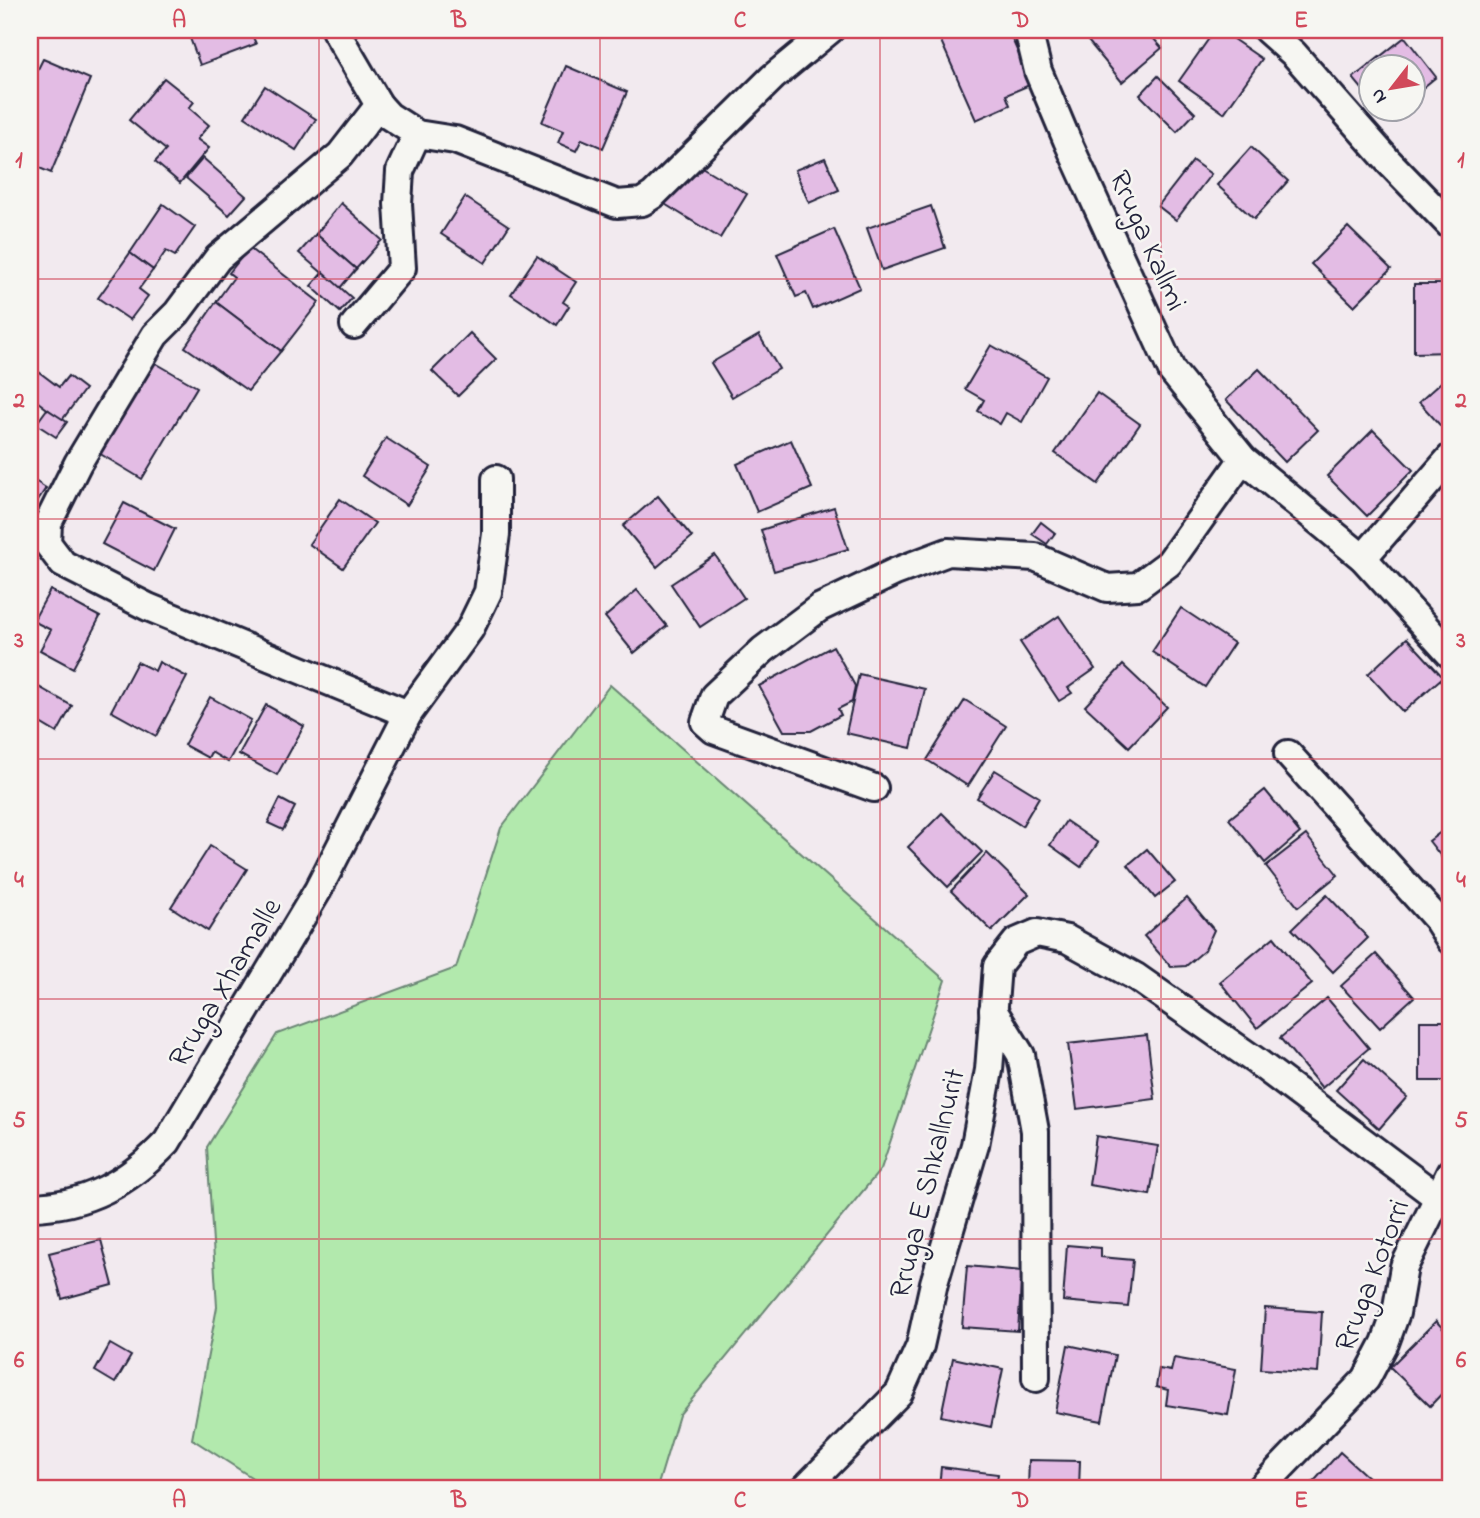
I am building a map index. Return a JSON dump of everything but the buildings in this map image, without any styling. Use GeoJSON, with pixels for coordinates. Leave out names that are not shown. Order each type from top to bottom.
{"type":"FeatureCollection","features":[{"type":"Feature","properties":{"kind":"street"},"geometry":{"type":"LineString","coordinates":[[335,30],[379,105],[390,117],[417,134],[455,140],[617,204],[642,202],[706,146],[774,77],[830,30]]}},
{"type":"Feature","properties":{"kind":"street","name":"Rruga Kallmi"},"geometry":{"type":"LineString","coordinates":[[1028,30],[1043,82],[1172,371],[1243,459],[1363,558],[1450,654]]}},
{"type":"Feature","properties":{"kind":"street"},"geometry":{"type":"LineString","coordinates":[[1267,30],[1294,54],[1450,225]]}},
{"type":"Feature","properties":{"kind":"street"},"geometry":{"type":"LineString","coordinates":[[379,105],[340,155],[218,258],[177,313],[155,335],[78,463],[48,523],[47,543],[63,564],[148,607],[408,714]]}},
{"type":"Feature","properties":{"kind":"street"},"geometry":{"type":"LineString","coordinates":[[355,325],[402,268],[398,204],[400,171],[417,134]]}},
{"type":"Feature","properties":{"kind":"street"},"geometry":{"type":"LineString","coordinates":[[1363,558],[1450,458]]}},
{"type":"Feature","properties":{"kind":"street"},"geometry":{"type":"LineString","coordinates":[[874,788],[714,730],[705,722],[707,710],[715,696],[763,650],[819,608],[895,572],[948,552],[1035,558],[1107,588],[1138,586],[1169,563],[1243,459]]}},
{"type":"Feature","properties":{"kind":"street","name":"Rruga Xhamalle"},"geometry":{"type":"LineString","coordinates":[[30,1207],[68,1204],[100,1193],[141,1170],[167,1142],[318,890],[408,714],[470,629],[488,592],[496,534],[496,480]]}},
{"type":"Feature","properties":{"kind":"street"},"geometry":{"type":"LineString","coordinates":[[1288,754],[1436,918],[1450,940]]}},
{"type":"Feature","properties":{"kind":"street","name":"Rruga E Shkallnurit"},"geometry":{"type":"LineString","coordinates":[[806,1488],[899,1393],[920,1346],[934,1283],[975,1145],[989,1070],[997,966],[1016,942],[1037,933],[1067,939],[1136,977],[1256,1062],[1437,1197]]}},
{"type":"Feature","properties":{"kind":"street"},"geometry":{"type":"LineString","coordinates":[[993,1010],[1021,1055],[1035,1131],[1036,1378]]}},
{"type":"Feature","properties":{"kind":"street","name":"Rruga Kotorri"},"geometry":{"type":"LineString","coordinates":[[1261,1488],[1366,1380],[1385,1343],[1396,1312],[1405,1267],[1450,1173]]}},
{"type":"Feature","properties":{"kind":"green space"},"geometry":{"type":"Polygon","coordinates":[[[610,685],[945,980],[881,1169],[679,1415],[657,1488],[268,1488],[192,1439],[217,1307],[207,1147],[277,1034],[456,968],[501,828],[610,685]]]}}]}
